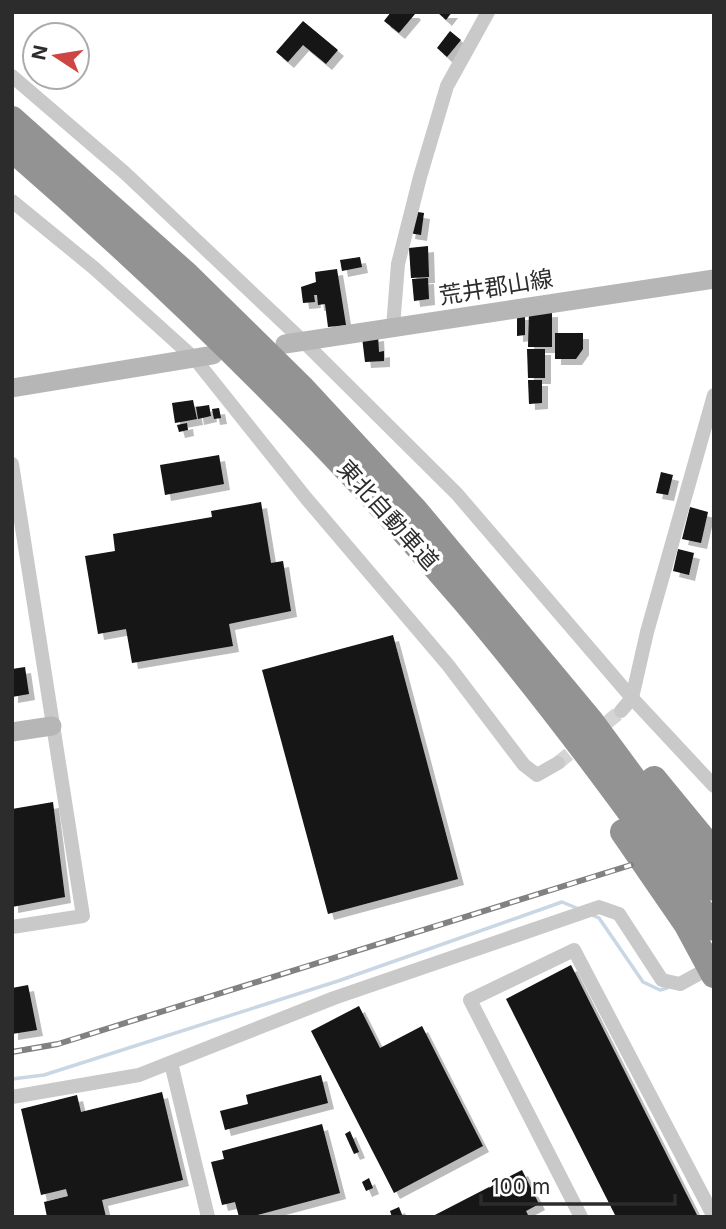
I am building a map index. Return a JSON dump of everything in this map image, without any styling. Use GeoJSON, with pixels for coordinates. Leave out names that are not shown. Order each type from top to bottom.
{"type":"FeatureCollection","features":[{"type":"Feature","properties":{"kind":"highway","name":"東北自動車道"},"geometry":{"type":"LineString","coordinates":[[12,119],[145,235],[265,352],[372,464],[471,591],[714,928]]}},
{"type":"Feature","properties":{"kind":"highway","name":"東北自動車道"},"geometry":{"type":"LineString","coordinates":[[12,149],[132,255],[239,356],[358,480],[471,591],[590,720],[714,888]]}},
{"type":"Feature","properties":{"kind":"highway"},"geometry":{"type":"LineString","coordinates":[[471,591],[540,645],[714,852]]}},
{"type":"Feature","properties":{"kind":"highway"},"geometry":{"type":"LineString","coordinates":[[471,591],[508,675],[590,783],[687,925],[707,974]]}},
{"type":"Feature","properties":{"kind":"main road","name":"荒井郡山線"},"geometry":{"type":"LineString","coordinates":[[294,343],[714,279]]}},
{"type":"Feature","properties":{"kind":"main road"},"geometry":{"type":"LineString","coordinates":[[12,388],[204,357]]}},
{"type":"Feature","properties":{"kind":"main road"},"geometry":{"type":"LineString","coordinates":[[12,732],[52,726]]}},
{"type":"Feature","properties":{"kind":"street"},"geometry":{"type":"LineString","coordinates":[[393,327],[398,264],[447,86],[488,12]]}},
{"type":"Feature","properties":{"kind":"street"},"geometry":{"type":"LineString","coordinates":[[12,76],[125,173],[294,343],[457,495],[632,698],[714,786]]}},
{"type":"Feature","properties":{"kind":"street"},"geometry":{"type":"LineString","coordinates":[[12,201],[204,357],[306,498],[448,665],[524,765],[537,775],[558,763]]}},
{"type":"Feature","properties":{"kind":"street"},"geometry":{"type":"LineString","coordinates":[[621,711],[632,698],[647,632],[714,395]]}},
{"type":"Feature","properties":{"kind":"street"},"geometry":{"type":"LineString","coordinates":[[12,464],[83,916],[12,927]]}},
{"type":"Feature","properties":{"kind":"street"},"geometry":{"type":"LineString","coordinates":[[12,1097],[139,1075],[334,998],[599,907],[619,914],[662,980],[680,984],[707,974]]}},
{"type":"Feature","properties":{"kind":"street"},"geometry":{"type":"LineString","coordinates":[[581,1217],[470,1000],[574,950],[714,1217]]}},
{"type":"Feature","properties":{"kind":"street"},"geometry":{"type":"LineString","coordinates":[[171,1063],[208,1217]]}},
{"type":"Feature","properties":{"kind":"building"},"geometry":{"type":"Polygon","coordinates":[[[391,12],[415,14],[399,33],[384,21],[391,12]]]}},
{"type":"Feature","properties":{"kind":"building"},"geometry":{"type":"Polygon","coordinates":[[[437,12],[452,12],[446,20],[437,12]]]}},
{"type":"Feature","properties":{"kind":"building"},"geometry":{"type":"Polygon","coordinates":[[[303,21],[338,50],[326,64],[303,45],[288,62],[276,52],[303,21]]]}},
{"type":"Feature","properties":{"kind":"building"},"geometry":{"type":"Polygon","coordinates":[[[450,31],[461,40],[447,57],[437,48],[450,31]]]}},
{"type":"Feature","properties":{"kind":"building"},"geometry":{"type":"Polygon","coordinates":[[[412,211],[424,213],[421,235],[409,233],[412,211]]]}},
{"type":"Feature","properties":{"kind":"building"},"geometry":{"type":"Polygon","coordinates":[[[428,246],[429,277],[411,278],[409,248],[428,246]]]}},
{"type":"Feature","properties":{"kind":"building"},"geometry":{"type":"Polygon","coordinates":[[[360,257],[362,267],[342,271],[340,260],[360,257]]]}},
{"type":"Feature","properties":{"kind":"building"},"geometry":{"type":"Polygon","coordinates":[[[337,269],[346,325],[328,327],[325,304],[318,305],[317,295],[314,295],[315,302],[303,303],[301,287],[316,282],[315,272],[337,269]]]}},
{"type":"Feature","properties":{"kind":"building"},"geometry":{"type":"Polygon","coordinates":[[[428,278],[429,299],[414,301],[412,279],[428,278]]]}},
{"type":"Feature","properties":{"kind":"building"},"geometry":{"type":"Polygon","coordinates":[[[552,311],[552,347],[528,347],[529,312],[552,311]]]}},
{"type":"Feature","properties":{"kind":"building"},"geometry":{"type":"Polygon","coordinates":[[[517,314],[525,314],[525,335],[517,336],[517,314]]]}},
{"type":"Feature","properties":{"kind":"building"},"geometry":{"type":"Polygon","coordinates":[[[555,333],[583,333],[583,349],[576,359],[555,359],[555,333]]]}},
{"type":"Feature","properties":{"kind":"building"},"geometry":{"type":"Polygon","coordinates":[[[378,335],[379,352],[384,351],[384,361],[365,362],[362,337],[378,335]]]}},
{"type":"Feature","properties":{"kind":"building"},"geometry":{"type":"Polygon","coordinates":[[[527,349],[545,349],[545,378],[528,378],[527,349]]]}},
{"type":"Feature","properties":{"kind":"building"},"geometry":{"type":"Polygon","coordinates":[[[528,380],[542,380],[542,403],[529,404],[528,380]]]}},
{"type":"Feature","properties":{"kind":"building"},"geometry":{"type":"Polygon","coordinates":[[[193,400],[197,419],[175,423],[172,403],[193,400]]]}},
{"type":"Feature","properties":{"kind":"building"},"geometry":{"type":"Polygon","coordinates":[[[209,405],[211,416],[198,419],[196,407],[209,405]]]}},
{"type":"Feature","properties":{"kind":"building"},"geometry":{"type":"Polygon","coordinates":[[[219,408],[221,418],[214,419],[212,409],[219,408]]]}},
{"type":"Feature","properties":{"kind":"building"},"geometry":{"type":"Polygon","coordinates":[[[187,423],[188,430],[179,432],[177,425],[187,423]]]}},
{"type":"Feature","properties":{"kind":"building"},"geometry":{"type":"Polygon","coordinates":[[[219,455],[224,484],[165,495],[160,465],[219,455]]]}},
{"type":"Feature","properties":{"kind":"building"},"geometry":{"type":"Polygon","coordinates":[[[661,472],[673,475],[668,495],[656,493],[661,472]]]}},
{"type":"Feature","properties":{"kind":"building"},"geometry":{"type":"Polygon","coordinates":[[[261,502],[271,563],[283,561],[291,611],[229,624],[233,646],[132,663],[126,629],[98,634],[85,556],[115,551],[113,534],[212,517],[211,511],[261,502]]]}},
{"type":"Feature","properties":{"kind":"building"},"geometry":{"type":"Polygon","coordinates":[[[690,507],[708,512],[701,543],[682,539],[690,507]]]}},
{"type":"Feature","properties":{"kind":"building"},"geometry":{"type":"Polygon","coordinates":[[[678,549],[694,553],[689,575],[673,571],[678,549]]]}},
{"type":"Feature","properties":{"kind":"building"},"geometry":{"type":"Polygon","coordinates":[[[393,635],[458,879],[328,914],[262,670],[393,635]]]}},
{"type":"Feature","properties":{"kind":"building"},"geometry":{"type":"Polygon","coordinates":[[[25,667],[29,694],[12,697],[12,669],[25,667]]]}},
{"type":"Feature","properties":{"kind":"building"},"geometry":{"type":"Polygon","coordinates":[[[53,802],[65,897],[12,907],[12,809],[53,802]]]}},
{"type":"Feature","properties":{"kind":"building"},"geometry":{"type":"Polygon","coordinates":[[[571,965],[698,1217],[616,1217],[506,999],[571,965]]]}},
{"type":"Feature","properties":{"kind":"building"},"geometry":{"type":"Polygon","coordinates":[[[28,985],[37,1030],[12,1034],[12,988],[28,985]]]}},
{"type":"Feature","properties":{"kind":"building"},"geometry":{"type":"Polygon","coordinates":[[[359,1006],[380,1048],[422,1026],[483,1146],[394,1193],[311,1031],[359,1006]]]}},
{"type":"Feature","properties":{"kind":"building"},"geometry":{"type":"Polygon","coordinates":[[[321,1075],[328,1103],[225,1130],[220,1111],[248,1104],[246,1095],[321,1075]]]}},
{"type":"Feature","properties":{"kind":"building"},"geometry":{"type":"Polygon","coordinates":[[[162,1092],[183,1180],[102,1200],[106,1217],[47,1217],[44,1202],[68,1196],[66,1189],[41,1195],[21,1109],[77,1095],[81,1112],[162,1092]]]}},
{"type":"Feature","properties":{"kind":"building"},"geometry":{"type":"Polygon","coordinates":[[[322,1124],[340,1193],[250,1217],[239,1217],[235,1202],[222,1205],[211,1162],[224,1159],[222,1151],[322,1124]]]}},
{"type":"Feature","properties":{"kind":"building"},"geometry":{"type":"Polygon","coordinates":[[[350,1131],[359,1152],[354,1154],[345,1134],[350,1131]]]}},
{"type":"Feature","properties":{"kind":"building"},"geometry":{"type":"Polygon","coordinates":[[[522,1170],[539,1204],[526,1211],[529,1217],[431,1217],[522,1170]]]}},
{"type":"Feature","properties":{"kind":"building"},"geometry":{"type":"Polygon","coordinates":[[[369,1178],[373,1188],[366,1191],[362,1182],[369,1178]]]}},
{"type":"Feature","properties":{"kind":"building"},"geometry":{"type":"Polygon","coordinates":[[[399,1207],[403,1217],[392,1217],[390,1211],[399,1207]]]}},
{"type":"Feature","properties":{"kind":"waterway"},"geometry":{"type":"LineString","coordinates":[[12,1079],[44,1075],[338,981],[562,902],[579,909]]}},
{"type":"Feature","properties":{"kind":"waterway"},"geometry":{"type":"LineString","coordinates":[[592,915],[599,918],[643,982],[660,990],[667,988]]}},
{"type":"Feature","properties":{"kind":"tunnel"},"geometry":{"type":"LineString","coordinates":[[558,763],[621,711]]}},
{"type":"Feature","properties":{"kind":"railway"},"geometry":{"type":"LineString","coordinates":[[12,1052],[58,1044],[631,865]]}}]}
